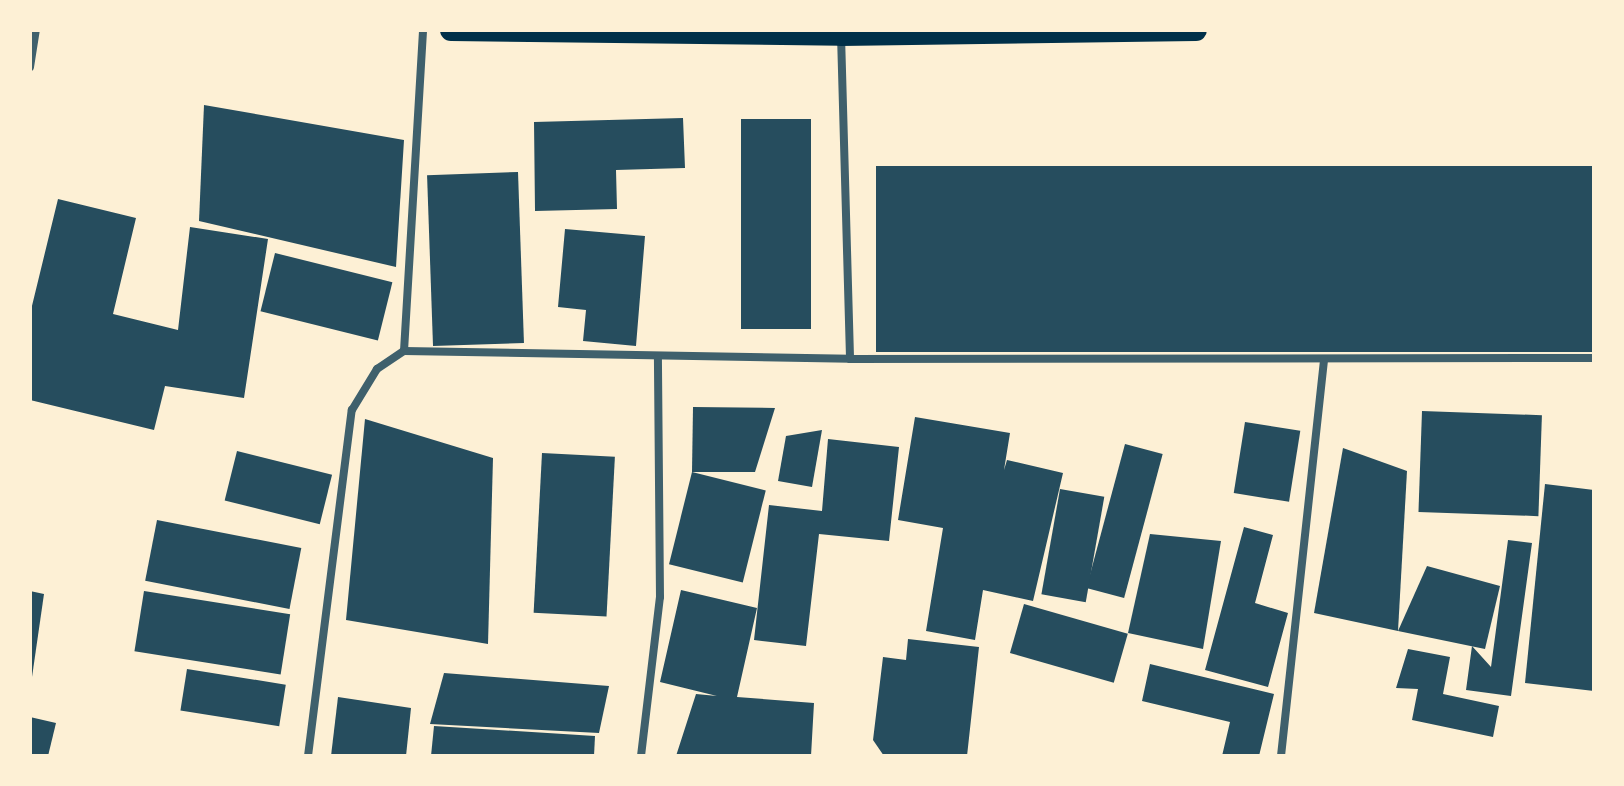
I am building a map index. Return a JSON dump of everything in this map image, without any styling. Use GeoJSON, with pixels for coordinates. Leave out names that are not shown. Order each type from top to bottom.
{"type":"FeatureCollection","features":[{"type":"Feature","properties":{"kind":"highway"},"geometry":{"type":"LineString","coordinates":[[451,30],[841,35],[1196,30]]}},
{"type":"Feature","properties":{"kind":"street"},"geometry":{"type":"LineString","coordinates":[[30,67],[36,30]]}},
{"type":"Feature","properties":{"kind":"street"},"geometry":{"type":"LineString","coordinates":[[404,351],[423,30]]}},
{"type":"Feature","properties":{"kind":"street"},"geometry":{"type":"LineString","coordinates":[[841,35],[850,359]]}},
{"type":"Feature","properties":{"kind":"street"},"geometry":{"type":"LineString","coordinates":[[308,756],[348,424],[360,394],[377,369],[404,351],[850,359],[1594,358]]}},
{"type":"Feature","properties":{"kind":"street"},"geometry":{"type":"LineString","coordinates":[[641,756],[660,597],[658,356]]}},
{"type":"Feature","properties":{"kind":"street"},"geometry":{"type":"LineString","coordinates":[[1281,756],[1324,359]]}},
{"type":"Feature","properties":{"kind":"building"},"geometry":{"type":"Polygon","coordinates":[[[204,105],[404,140],[396,267],[199,221],[204,105]]]}},
{"type":"Feature","properties":{"kind":"building"},"geometry":{"type":"Polygon","coordinates":[[[683,118],[685,168],[616,170],[617,209],[535,211],[534,122],[683,118]]]}},
{"type":"Feature","properties":{"kind":"building"},"geometry":{"type":"Polygon","coordinates":[[[741,119],[811,119],[811,329],[741,329],[741,119]]]}},
{"type":"Feature","properties":{"kind":"building"},"geometry":{"type":"Polygon","coordinates":[[[876,166],[1594,166],[1594,352],[876,352],[876,166]]]}},
{"type":"Feature","properties":{"kind":"building"},"geometry":{"type":"Polygon","coordinates":[[[518,172],[524,343],[433,346],[427,175],[518,172]]]}},
{"type":"Feature","properties":{"kind":"building"},"geometry":{"type":"Polygon","coordinates":[[[58,199],[136,218],[113,314],[178,330],[190,227],[268,239],[244,398],[165,386],[154,430],[30,400],[30,314],[58,199]]]}},
{"type":"Feature","properties":{"kind":"building"},"geometry":{"type":"Polygon","coordinates":[[[565,229],[645,236],[636,346],[583,341],[586,310],[558,307],[565,229]]]}},
{"type":"Feature","properties":{"kind":"building"},"geometry":{"type":"Polygon","coordinates":[[[275,253],[392,282],[378,340],[260,311],[275,253]]]}},
{"type":"Feature","properties":{"kind":"building"},"geometry":{"type":"Polygon","coordinates":[[[693,407],[775,408],[755,472],[692,472],[693,407]]]}},
{"type":"Feature","properties":{"kind":"building"},"geometry":{"type":"Polygon","coordinates":[[[1422,411],[1542,415],[1538,516],[1418,512],[1422,411]]]}},
{"type":"Feature","properties":{"kind":"building"},"geometry":{"type":"Polygon","coordinates":[[[915,417],[1010,433],[1004,470],[1007,460],[1063,473],[1033,601],[983,590],[975,640],[926,631],[943,528],[898,520],[915,417]]]}},
{"type":"Feature","properties":{"kind":"building"},"geometry":{"type":"Polygon","coordinates":[[[365,419],[493,458],[488,644],[346,620],[365,419]]]}},
{"type":"Feature","properties":{"kind":"building"},"geometry":{"type":"Polygon","coordinates":[[[1245,422],[1300,431],[1289,502],[1234,493],[1245,422]]]}},
{"type":"Feature","properties":{"kind":"building"},"geometry":{"type":"Polygon","coordinates":[[[822,430],[812,487],[778,481],[786,436],[822,430]]]}},
{"type":"Feature","properties":{"kind":"building"},"geometry":{"type":"Polygon","coordinates":[[[828,439],[899,447],[889,541],[819,534],[806,646],[754,640],[769,505],[822,511],[828,439]]]}},
{"type":"Feature","properties":{"kind":"building"},"geometry":{"type":"Polygon","coordinates":[[[1125,444],[1163,454],[1124,598],[1086,588],[1125,444]]]}},
{"type":"Feature","properties":{"kind":"building"},"geometry":{"type":"Polygon","coordinates":[[[1343,448],[1407,471],[1398,631],[1314,613],[1343,448]]]}},
{"type":"Feature","properties":{"kind":"building"},"geometry":{"type":"Polygon","coordinates":[[[237,451],[332,475],[320,524],[225,500],[237,451]]]}},
{"type":"Feature","properties":{"kind":"building"},"geometry":{"type":"Polygon","coordinates":[[[542,453],[615,457],[607,617],[534,613],[542,453]]]}},
{"type":"Feature","properties":{"kind":"building"},"geometry":{"type":"Polygon","coordinates":[[[692,472],[766,490],[743,583],[669,564],[692,472]]]}},
{"type":"Feature","properties":{"kind":"building"},"geometry":{"type":"Polygon","coordinates":[[[1545,484],[1594,490],[1594,691],[1525,683],[1545,484]]]}},
{"type":"Feature","properties":{"kind":"building"},"geometry":{"type":"Polygon","coordinates":[[[1060,489],[1104,497],[1086,602],[1041,594],[1060,489]]]}},
{"type":"Feature","properties":{"kind":"building"},"geometry":{"type":"Polygon","coordinates":[[[157,520],[301,548],[289,609],[145,581],[157,520]]]}},
{"type":"Feature","properties":{"kind":"building"},"geometry":{"type":"Polygon","coordinates":[[[1244,527],[1273,535],[1255,603],[1288,613],[1268,687],[1205,670],[1244,527]]]}},
{"type":"Feature","properties":{"kind":"building"},"geometry":{"type":"Polygon","coordinates":[[[1150,534],[1221,541],[1203,649],[1128,633],[1150,534]]]}},
{"type":"Feature","properties":{"kind":"building"},"geometry":{"type":"Polygon","coordinates":[[[1508,540],[1532,543],[1511,696],[1466,690],[1472,646],[1491,667],[1508,540]]]}},
{"type":"Feature","properties":{"kind":"building"},"geometry":{"type":"Polygon","coordinates":[[[1427,566],[1500,586],[1485,649],[1398,631],[1427,566]]]}},
{"type":"Feature","properties":{"kind":"building"},"geometry":{"type":"Polygon","coordinates":[[[681,590],[757,608],[737,697],[814,703],[811,756],[676,756],[696,694],[717,696],[660,682],[681,590]]]}},
{"type":"Feature","properties":{"kind":"building"},"geometry":{"type":"Polygon","coordinates":[[[30,591],[44,594],[32,677],[30,677],[30,591]]]}},
{"type":"Feature","properties":{"kind":"building"},"geometry":{"type":"Polygon","coordinates":[[[144,591],[290,614],[281,674],[134,651],[144,591]]]}},
{"type":"Feature","properties":{"kind":"building"},"geometry":{"type":"Polygon","coordinates":[[[1024,604],[1128,634],[1114,683],[1010,653],[1024,604]]]}},
{"type":"Feature","properties":{"kind":"building"},"geometry":{"type":"Polygon","coordinates":[[[908,639],[979,647],[967,756],[884,756],[873,740],[883,657],[906,660],[908,639]]]}},
{"type":"Feature","properties":{"kind":"building"},"geometry":{"type":"Polygon","coordinates":[[[1408,649],[1450,657],[1443,694],[1499,706],[1493,737],[1412,720],[1418,689],[1396,688],[1408,649]]]}},
{"type":"Feature","properties":{"kind":"building"},"geometry":{"type":"Polygon","coordinates":[[[1150,664],[1274,694],[1259,756],[1222,756],[1230,722],[1142,701],[1150,664]]]}},
{"type":"Feature","properties":{"kind":"building"},"geometry":{"type":"Polygon","coordinates":[[[187,669],[286,685],[279,726],[180,710],[187,669]]]}},
{"type":"Feature","properties":{"kind":"building"},"geometry":{"type":"Polygon","coordinates":[[[444,673],[609,686],[599,733],[430,724],[444,673]]]}},
{"type":"Feature","properties":{"kind":"building"},"geometry":{"type":"Polygon","coordinates":[[[338,697],[411,708],[406,756],[331,756],[338,697]]]}},
{"type":"Feature","properties":{"kind":"building"},"geometry":{"type":"Polygon","coordinates":[[[30,717],[56,723],[48,756],[30,756],[30,717]]]}},
{"type":"Feature","properties":{"kind":"building"},"geometry":{"type":"Polygon","coordinates":[[[434,726],[595,736],[594,756],[431,756],[434,726]]]}}]}
